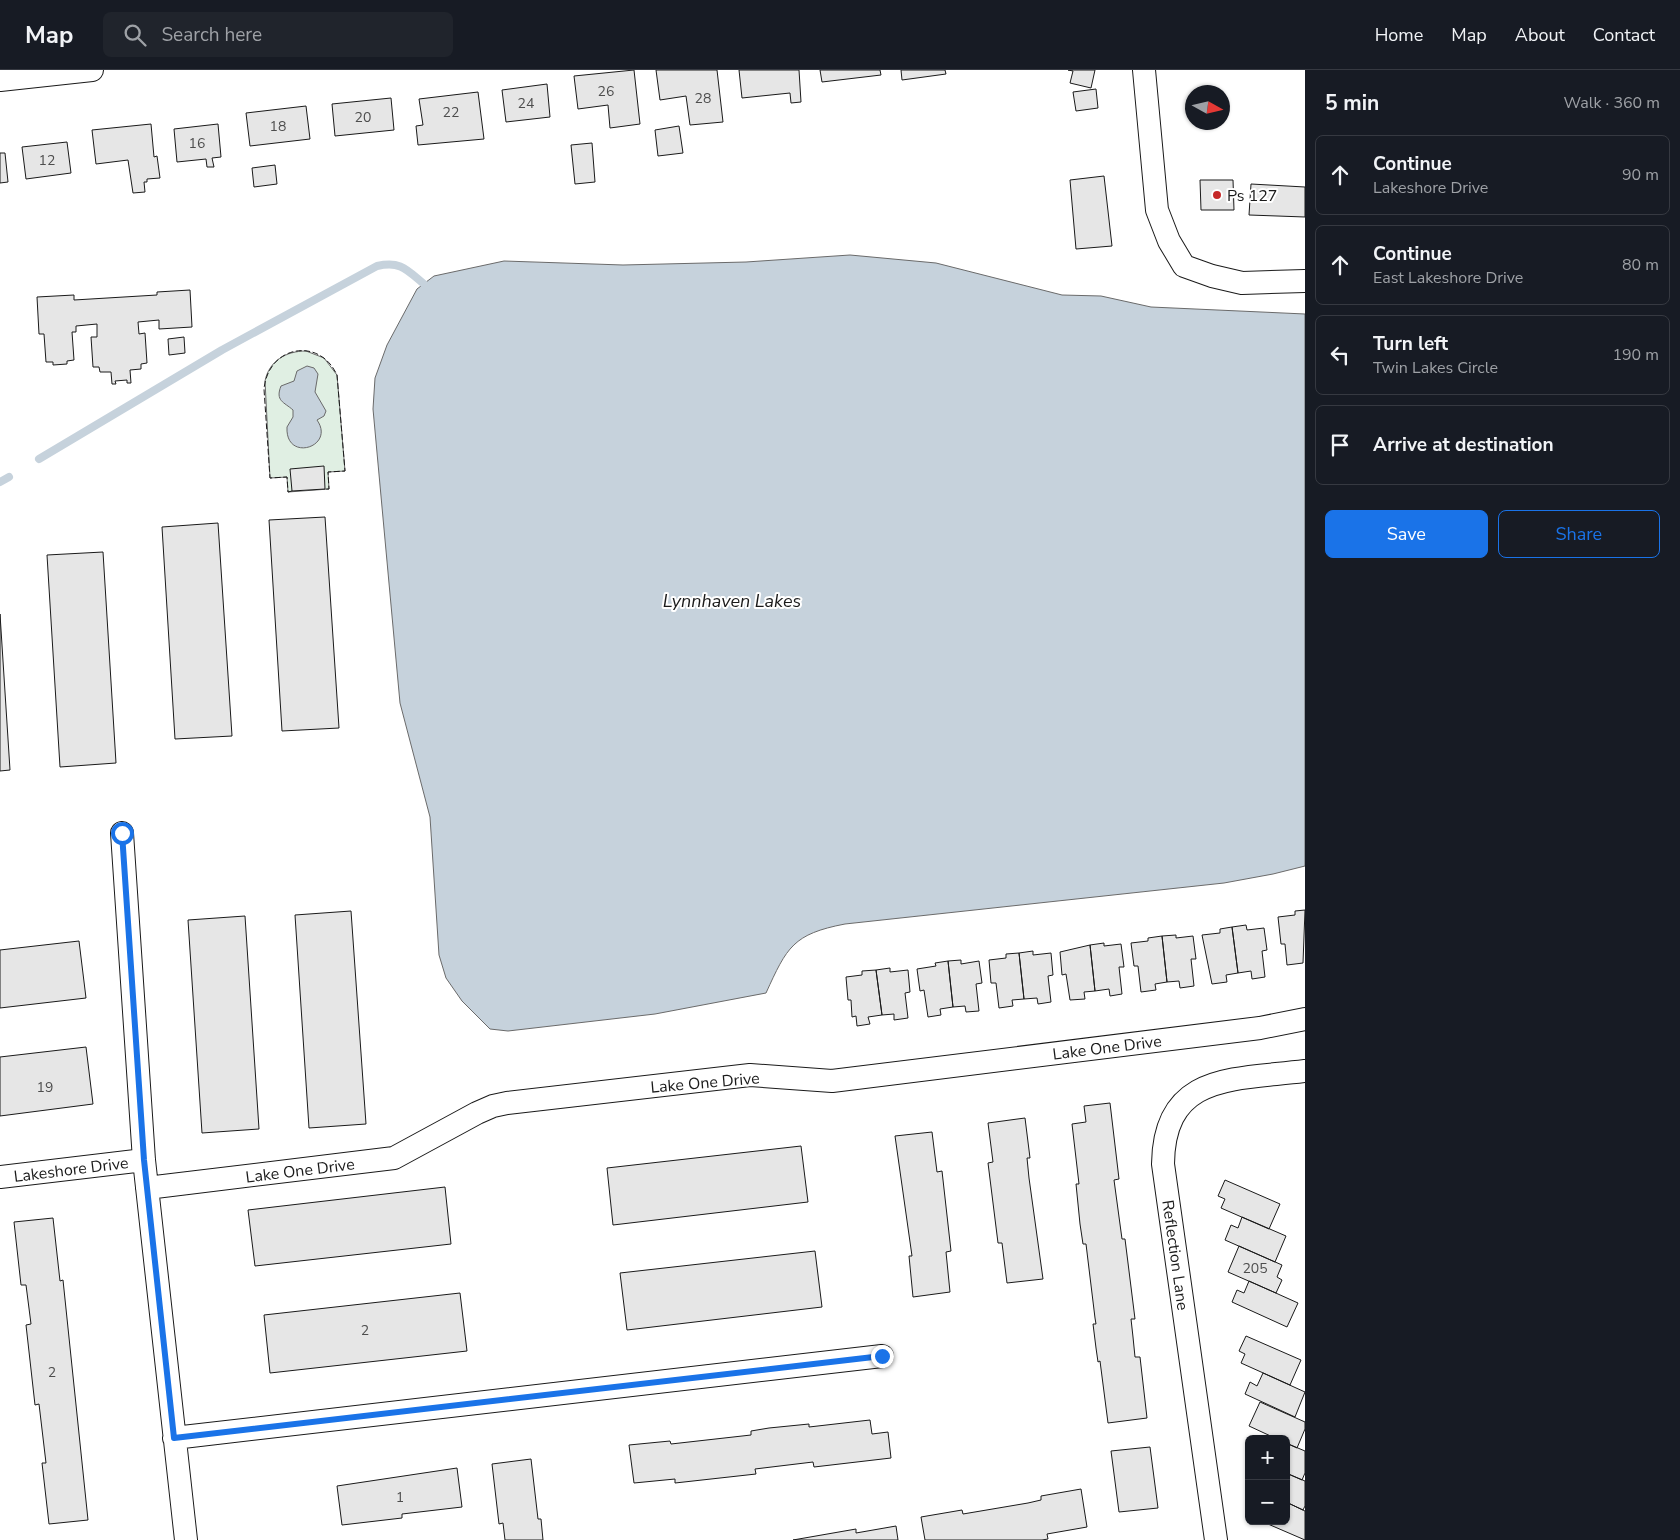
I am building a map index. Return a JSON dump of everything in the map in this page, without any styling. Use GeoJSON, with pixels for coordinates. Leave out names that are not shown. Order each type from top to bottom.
{"type":"FeatureCollection","features":[{"type":"Feature","properties":{"kind":"street"},"geometry":{"type":"LineString","coordinates":[[0,80],[92,70]]}},
{"type":"Feature","properties":{"kind":"street"},"geometry":{"type":"LineString","coordinates":[[1144,70],[1157,210],[1169,241],[1184,266],[1212,276],[1242,283],[1305,281]]}},
{"type":"Feature","properties":{"kind":"street","name":"Lakeshore Drive"},"geometry":{"type":"LineString","coordinates":[[0,1177],[144,1160],[122,833]]}},
{"type":"Feature","properties":{"kind":"street","name":"Lake One Drive"},"geometry":{"type":"LineString","coordinates":[[147,1188],[394,1158],[492,1106],[507,1103],[750,1075],[832,1081],[1260,1028],[1305,1019]]}},
{"type":"Feature","properties":{"kind":"street","name":"Reflection Lane"},"geometry":{"type":"LineString","coordinates":[[1216,1540],[1163,1164],[1163,1144],[1167,1127],[1176,1111],[1186,1098],[1197,1090],[1225,1081],[1305,1071]]}},
{"type":"Feature","properties":{"kind":"street"},"geometry":{"type":"LineString","coordinates":[[144,1160],[186,1540]]}},
{"type":"Feature","properties":{"kind":"street"},"geometry":{"type":"LineString","coordinates":[[174,1438],[882,1356]]}},
{"type":"Feature","properties":{"kind":"green space"},"geometry":{"type":"Polygon","coordinates":[[[299,351],[306,351],[324,358],[337,375],[345,471],[328,472],[329,489],[288,492],[287,477],[270,478],[265,381],[270,368],[280,358],[299,351]]]}},
{"type":"Feature","properties":{"kind":"water","name":"Lynnhaven Lakes"},"geometry":{"type":"Polygon","coordinates":[[[850,255],[936,263],[1062,295],[1101,296],[1151,307],[1305,314],[1305,866],[1224,883],[845,924],[814,933],[794,945],[780,964],[766,993],[655,1014],[508,1031],[490,1029],[462,1001],[446,978],[439,955],[430,817],[400,703],[373,409],[375,378],[387,345],[417,289],[434,276],[504,261],[623,265],[746,262],[850,255]]]}},
{"type":"Feature","properties":{"kind":"water"},"geometry":{"type":"Polygon","coordinates":[[[307,366],[314,368],[318,374],[315,392],[326,411],[324,416],[317,420],[321,430],[320,438],[315,444],[301,448],[294,445],[288,438],[287,427],[293,417],[293,410],[281,401],[279,391],[281,386],[294,381],[297,371],[307,366]]]}},
{"type":"Feature","properties":{"kind":"building"},"geometry":{"type":"Polygon","coordinates":[[[634,70],[640,124],[610,128],[608,105],[578,109],[574,76],[634,70]]]}},
{"type":"Feature","properties":{"kind":"building"},"geometry":{"type":"Polygon","coordinates":[[[656,70],[717,70],[723,122],[690,125],[686,96],[660,100],[656,70]]]}},
{"type":"Feature","properties":{"kind":"building"},"geometry":{"type":"Polygon","coordinates":[[[739,70],[799,70],[801,102],[791,103],[790,93],[742,98],[739,70]]]}},
{"type":"Feature","properties":{"kind":"building"},"geometry":{"type":"Polygon","coordinates":[[[820,70],[880,70],[881,75],[822,82],[820,70]]]}},
{"type":"Feature","properties":{"kind":"building"},"geometry":{"type":"Polygon","coordinates":[[[901,70],[945,70],[946,74],[902,80],[901,70]]]}},
{"type":"Feature","properties":{"kind":"building"},"geometry":{"type":"Polygon","coordinates":[[[1068,70],[1095,70],[1091,88],[1070,83],[1073,71],[1068,70]]]}},
{"type":"Feature","properties":{"kind":"building"},"geometry":{"type":"Polygon","coordinates":[[[547,84],[550,117],[506,122],[502,90],[547,84]]]}},
{"type":"Feature","properties":{"kind":"building"},"geometry":{"type":"Polygon","coordinates":[[[1096,89],[1098,108],[1076,111],[1073,92],[1096,89]]]}},
{"type":"Feature","properties":{"kind":"building"},"geometry":{"type":"Polygon","coordinates":[[[478,92],[484,139],[418,145],[416,126],[423,125],[419,99],[478,92]]]}},
{"type":"Feature","properties":{"kind":"building"},"geometry":{"type":"Polygon","coordinates":[[[391,98],[394,130],[335,136],[332,104],[391,98]]]}},
{"type":"Feature","properties":{"kind":"building"},"geometry":{"type":"Polygon","coordinates":[[[306,106],[310,139],[250,146],[246,113],[306,106]]]}},
{"type":"Feature","properties":{"kind":"building"},"geometry":{"type":"Polygon","coordinates":[[[151,124],[154,157],[157,156],[160,178],[147,179],[147,182],[144,182],[145,192],[133,193],[128,160],[96,164],[92,130],[151,124]]]}},
{"type":"Feature","properties":{"kind":"building"},"geometry":{"type":"Polygon","coordinates":[[[218,124],[221,157],[212,158],[214,167],[207,167],[206,159],[177,162],[174,129],[218,124]]]}},
{"type":"Feature","properties":{"kind":"building"},"geometry":{"type":"Polygon","coordinates":[[[679,126],[683,153],[658,156],[655,130],[679,126]]]}},
{"type":"Feature","properties":{"kind":"building"},"geometry":{"type":"Polygon","coordinates":[[[67,142],[71,173],[26,179],[22,147],[67,142]]]}},
{"type":"Feature","properties":{"kind":"building"},"geometry":{"type":"Polygon","coordinates":[[[592,143],[595,182],[575,184],[571,145],[592,143]]]}},
{"type":"Feature","properties":{"kind":"building"},"geometry":{"type":"Polygon","coordinates":[[[0,153],[5,153],[8,182],[0,183],[0,153]]]}},
{"type":"Feature","properties":{"kind":"building"},"geometry":{"type":"Polygon","coordinates":[[[275,165],[277,184],[254,187],[252,168],[275,165]]]}},
{"type":"Feature","properties":{"kind":"building"},"geometry":{"type":"Polygon","coordinates":[[[1104,176],[1112,246],[1076,249],[1070,180],[1104,176]]]}},
{"type":"Feature","properties":{"kind":"building","name":"Ps 127"},"geometry":{"type":"Polygon","coordinates":[[[1200,180],[1233,180],[1234,210],[1201,210],[1200,180]]]}},
{"type":"Feature","properties":{"kind":"building"},"geometry":{"type":"Polygon","coordinates":[[[1251,184],[1305,187],[1305,217],[1249,215],[1251,184]]]}},
{"type":"Feature","properties":{"kind":"building"},"geometry":{"type":"Polygon","coordinates":[[[190,290],[192,327],[159,329],[159,320],[138,322],[139,334],[145,333],[147,363],[141,364],[141,369],[130,370],[131,383],[127,383],[127,380],[115,381],[116,384],[112,384],[111,372],[100,372],[99,367],[93,367],[91,337],[97,337],[97,324],[76,326],[76,332],[72,332],[74,360],[67,361],[67,364],[53,365],[53,362],[46,362],[44,334],[39,334],[37,297],[74,295],[74,300],[157,295],[157,292],[190,290]]]}},
{"type":"Feature","properties":{"kind":"building"},"geometry":{"type":"Polygon","coordinates":[[[184,337],[185,353],[169,355],[168,339],[184,337]]]}},
{"type":"Feature","properties":{"kind":"building"},"geometry":{"type":"Polygon","coordinates":[[[324,466],[325,489],[292,491],[290,469],[324,466]]]}},
{"type":"Feature","properties":{"kind":"building"},"geometry":{"type":"Polygon","coordinates":[[[325,517],[339,728],[282,731],[269,520],[325,517]]]}},
{"type":"Feature","properties":{"kind":"building"},"geometry":{"type":"Polygon","coordinates":[[[218,523],[232,736],[175,739],[162,527],[218,523]]]}},
{"type":"Feature","properties":{"kind":"building"},"geometry":{"type":"Polygon","coordinates":[[[103,552],[116,763],[60,767],[47,555],[103,552]]]}},
{"type":"Feature","properties":{"kind":"building"},"geometry":{"type":"Polygon","coordinates":[[[0,614],[10,770],[0,771],[0,614]]]}},
{"type":"Feature","properties":{"kind":"building"},"geometry":{"type":"Polygon","coordinates":[[[1305,910],[1303,963],[1287,965],[1285,944],[1281,944],[1278,917],[1295,915],[1295,911],[1305,910]]]}},
{"type":"Feature","properties":{"kind":"building"},"geometry":{"type":"Polygon","coordinates":[[[351,911],[366,1124],[309,1128],[295,915],[351,911]]]}},
{"type":"Feature","properties":{"kind":"building"},"geometry":{"type":"Polygon","coordinates":[[[245,916],[259,1129],[202,1133],[188,920],[245,916]]]}},
{"type":"Feature","properties":{"kind":"building"},"geometry":{"type":"Polygon","coordinates":[[[1246,925],[1247,930],[1264,928],[1267,950],[1262,951],[1265,977],[1252,979],[1251,971],[1238,973],[1232,927],[1246,925]]]}},
{"type":"Feature","properties":{"kind":"building"},"geometry":{"type":"Polygon","coordinates":[[[1232,927],[1238,973],[1226,975],[1227,982],[1212,984],[1202,935],[1220,933],[1220,929],[1232,927]]]}},
{"type":"Feature","properties":{"kind":"building"},"geometry":{"type":"Polygon","coordinates":[[[1176,935],[1176,938],[1193,936],[1196,959],[1191,959],[1194,986],[1180,988],[1179,981],[1167,982],[1162,936],[1176,935]]]}},
{"type":"Feature","properties":{"kind":"building"},"geometry":{"type":"Polygon","coordinates":[[[1162,936],[1167,982],[1155,984],[1156,990],[1141,992],[1138,966],[1134,966],[1131,943],[1148,941],[1148,938],[1162,936]]]}},
{"type":"Feature","properties":{"kind":"building"},"geometry":{"type":"Polygon","coordinates":[[[79,941],[86,998],[0,1008],[0,950],[79,941]]]}},
{"type":"Feature","properties":{"kind":"building"},"geometry":{"type":"Polygon","coordinates":[[[1104,943],[1104,946],[1121,944],[1124,967],[1119,967],[1122,994],[1110,996],[1109,989],[1095,991],[1090,945],[1104,943]]]}},
{"type":"Feature","properties":{"kind":"building"},"geometry":{"type":"Polygon","coordinates":[[[1090,945],[1095,991],[1084,992],[1085,999],[1070,1000],[1066,974],[1062,975],[1060,952],[1090,945]]]}},
{"type":"Feature","properties":{"kind":"building"},"geometry":{"type":"Polygon","coordinates":[[[1033,951],[1033,955],[1051,953],[1053,975],[1048,976],[1051,1002],[1038,1004],[1037,998],[1024,999],[1019,953],[1033,951]]]}},
{"type":"Feature","properties":{"kind":"building"},"geometry":{"type":"Polygon","coordinates":[[[1019,953],[1024,999],[1012,1000],[1013,1006],[999,1008],[996,983],[991,983],[989,960],[1006,958],[1006,954],[1019,953]]]}},
{"type":"Feature","properties":{"kind":"building"},"geometry":{"type":"Polygon","coordinates":[[[961,960],[961,964],[979,961],[982,983],[976,984],[979,1011],[966,1012],[965,1006],[953,1007],[948,961],[961,960]]]}},
{"type":"Feature","properties":{"kind":"building"},"geometry":{"type":"Polygon","coordinates":[[[948,961],[953,1007],[940,1009],[941,1015],[928,1017],[924,990],[920,991],[917,969],[936,966],[935,963],[948,961]]]}},
{"type":"Feature","properties":{"kind":"building"},"geometry":{"type":"Polygon","coordinates":[[[890,968],[890,972],[908,970],[910,992],[905,993],[908,1018],[894,1020],[894,1014],[882,1015],[876,970],[890,968]]]}},
{"type":"Feature","properties":{"kind":"building"},"geometry":{"type":"Polygon","coordinates":[[[876,970],[882,1015],[868,1017],[870,1024],[857,1026],[856,1016],[852,1017],[851,1000],[848,1000],[846,977],[862,975],[862,971],[876,970]]]}},
{"type":"Feature","properties":{"kind":"building"},"geometry":{"type":"Polygon","coordinates":[[[86,1047],[93,1104],[0,1116],[0,1057],[86,1047]]]}},
{"type":"Feature","properties":{"kind":"building"},"geometry":{"type":"Polygon","coordinates":[[[1110,1103],[1119,1179],[1114,1180],[1122,1239],[1125,1239],[1135,1319],[1131,1319],[1135,1357],[1140,1357],[1147,1418],[1108,1423],[1093,1324],[1096,1324],[1086,1244],[1083,1244],[1080,1224],[1076,1184],[1079,1184],[1072,1124],[1086,1122],[1084,1106],[1110,1103]]]}},
{"type":"Feature","properties":{"kind":"building"},"geometry":{"type":"Polygon","coordinates":[[[1025,1118],[1030,1158],[1027,1158],[1029,1178],[1043,1279],[1007,1283],[1002,1243],[998,1243],[988,1163],[993,1162],[988,1123],[1025,1118]]]}},
{"type":"Feature","properties":{"kind":"building"},"geometry":{"type":"Polygon","coordinates":[[[932,1132],[937,1172],[942,1171],[951,1251],[946,1252],[950,1292],[913,1297],[909,1256],[912,1256],[895,1136],[932,1132]]]}},
{"type":"Feature","properties":{"kind":"building"},"geometry":{"type":"Polygon","coordinates":[[[801,1146],[808,1202],[613,1225],[607,1168],[801,1146]]]}},
{"type":"Feature","properties":{"kind":"building"},"geometry":{"type":"Polygon","coordinates":[[[1225,1180],[1280,1204],[1269,1229],[1221,1208],[1225,1199],[1218,1196],[1225,1180]]]}},
{"type":"Feature","properties":{"kind":"building"},"geometry":{"type":"Polygon","coordinates":[[[445,1187],[451,1244],[255,1266],[248,1210],[445,1187]]]}},
{"type":"Feature","properties":{"kind":"building"},"geometry":{"type":"Polygon","coordinates":[[[1242,1217],[1286,1236],[1275,1262],[1225,1240],[1231,1225],[1238,1228],[1242,1217]]]}},
{"type":"Feature","properties":{"kind":"building"},"geometry":{"type":"Polygon","coordinates":[[[53,1218],[60,1281],[63,1280],[88,1520],[49,1524],[42,1463],[46,1463],[39,1404],[35,1405],[26,1325],[31,1324],[26,1285],[21,1285],[14,1222],[53,1218]]]}},
{"type":"Feature","properties":{"kind":"building"},"geometry":{"type":"Polygon","coordinates":[[[1239,1246],[1282,1265],[1277,1277],[1282,1280],[1276,1293],[1228,1272],[1239,1246]]]}},
{"type":"Feature","properties":{"kind":"building"},"geometry":{"type":"Polygon","coordinates":[[[815,1251],[822,1307],[627,1330],[620,1273],[815,1251]]]}},
{"type":"Feature","properties":{"kind":"building"},"geometry":{"type":"Polygon","coordinates":[[[1249,1281],[1298,1303],[1287,1327],[1232,1302],[1237,1290],[1244,1293],[1249,1281]]]}},
{"type":"Feature","properties":{"kind":"building"},"geometry":{"type":"Polygon","coordinates":[[[460,1293],[467,1351],[270,1373],[264,1315],[460,1293]]]}},
{"type":"Feature","properties":{"kind":"building"},"geometry":{"type":"Polygon","coordinates":[[[1246,1336],[1301,1360],[1290,1385],[1241,1363],[1245,1354],[1239,1351],[1246,1336]]]}},
{"type":"Feature","properties":{"kind":"building"},"geometry":{"type":"Polygon","coordinates":[[[1263,1373],[1305,1392],[1295,1417],[1245,1394],[1250,1382],[1257,1386],[1263,1373]]]}},
{"type":"Feature","properties":{"kind":"building"},"geometry":{"type":"Polygon","coordinates":[[[1260,1402],[1305,1422],[1305,1429],[1297,1448],[1290,1445],[1290,1435],[1268,1435],[1249,1426],[1260,1402]]]}},
{"type":"Feature","properties":{"kind":"building"},"geometry":{"type":"Polygon","coordinates":[[[870,1420],[872,1434],[888,1432],[891,1458],[814,1467],[813,1462],[755,1469],[756,1474],[675,1483],[675,1479],[634,1483],[629,1445],[670,1441],[671,1444],[751,1435],[751,1431],[769,1428],[809,1424],[809,1427],[870,1420]]]}},
{"type":"Feature","properties":{"kind":"building"},"geometry":{"type":"Polygon","coordinates":[[[1290,1445],[1305,1451],[1305,1473],[1302,1480],[1290,1475],[1290,1445]]]}},
{"type":"Feature","properties":{"kind":"building"},"geometry":{"type":"Polygon","coordinates":[[[1150,1447],[1158,1508],[1119,1512],[1111,1451],[1150,1447]]]}},
{"type":"Feature","properties":{"kind":"building"},"geometry":{"type":"Polygon","coordinates":[[[531,1459],[538,1519],[541,1519],[543,1540],[505,1540],[503,1523],[499,1524],[492,1464],[531,1459]]]}},
{"type":"Feature","properties":{"kind":"building"},"geometry":{"type":"Polygon","coordinates":[[[457,1468],[462,1507],[402,1514],[402,1518],[342,1525],[337,1486],[457,1468]]]}},
{"type":"Feature","properties":{"kind":"building"},"geometry":{"type":"Polygon","coordinates":[[[1290,1475],[1305,1481],[1305,1506],[1303,1510],[1290,1504],[1290,1475]]]}},
{"type":"Feature","properties":{"kind":"building"},"geometry":{"type":"Polygon","coordinates":[[[1081,1489],[1087,1527],[1047,1534],[1048,1539],[1042,1540],[925,1540],[921,1517],[962,1510],[963,1514],[1028,1503],[1041,1500],[1041,1496],[1081,1489]]]}},
{"type":"Feature","properties":{"kind":"building"},"geometry":{"type":"Polygon","coordinates":[[[1290,1504],[1305,1511],[1305,1540],[1270,1525],[1290,1525],[1290,1504]]]}},
{"type":"Feature","properties":{"kind":"building"},"geometry":{"type":"Polygon","coordinates":[[[896,1526],[898,1540],[793,1540],[856,1529],[856,1533],[896,1526]]]}},
{"type":"Feature","properties":{"kind":"waterway"},"geometry":{"type":"LineString","coordinates":[[39,459],[222,350],[377,266],[398,266],[408,270],[424,284]]}},
{"type":"Feature","properties":{"kind":"waterway"},"geometry":{"type":"LineString","coordinates":[[0,482],[9,477]]}},
{"type":"Feature","properties":{"kind":"fence"},"geometry":{"type":"LineString","coordinates":[[292,491],[288,492],[287,477],[270,478],[264,389],[268,374],[275,363],[284,355],[295,351],[307,351],[319,355],[329,363],[337,375],[345,471],[328,472],[329,489],[325,489]]}},
{"type":"Feature","properties":{"kind":"place","name":"Ps 127"},"geometry":{"type":"Point","coordinates":[1217,195]}},
{"type":"Feature","properties":{"kind":"route"},"geometry":{"type":"LineString","coordinates":[[122,833],[144,1160],[174,1438],[882,1356]]}}]}
